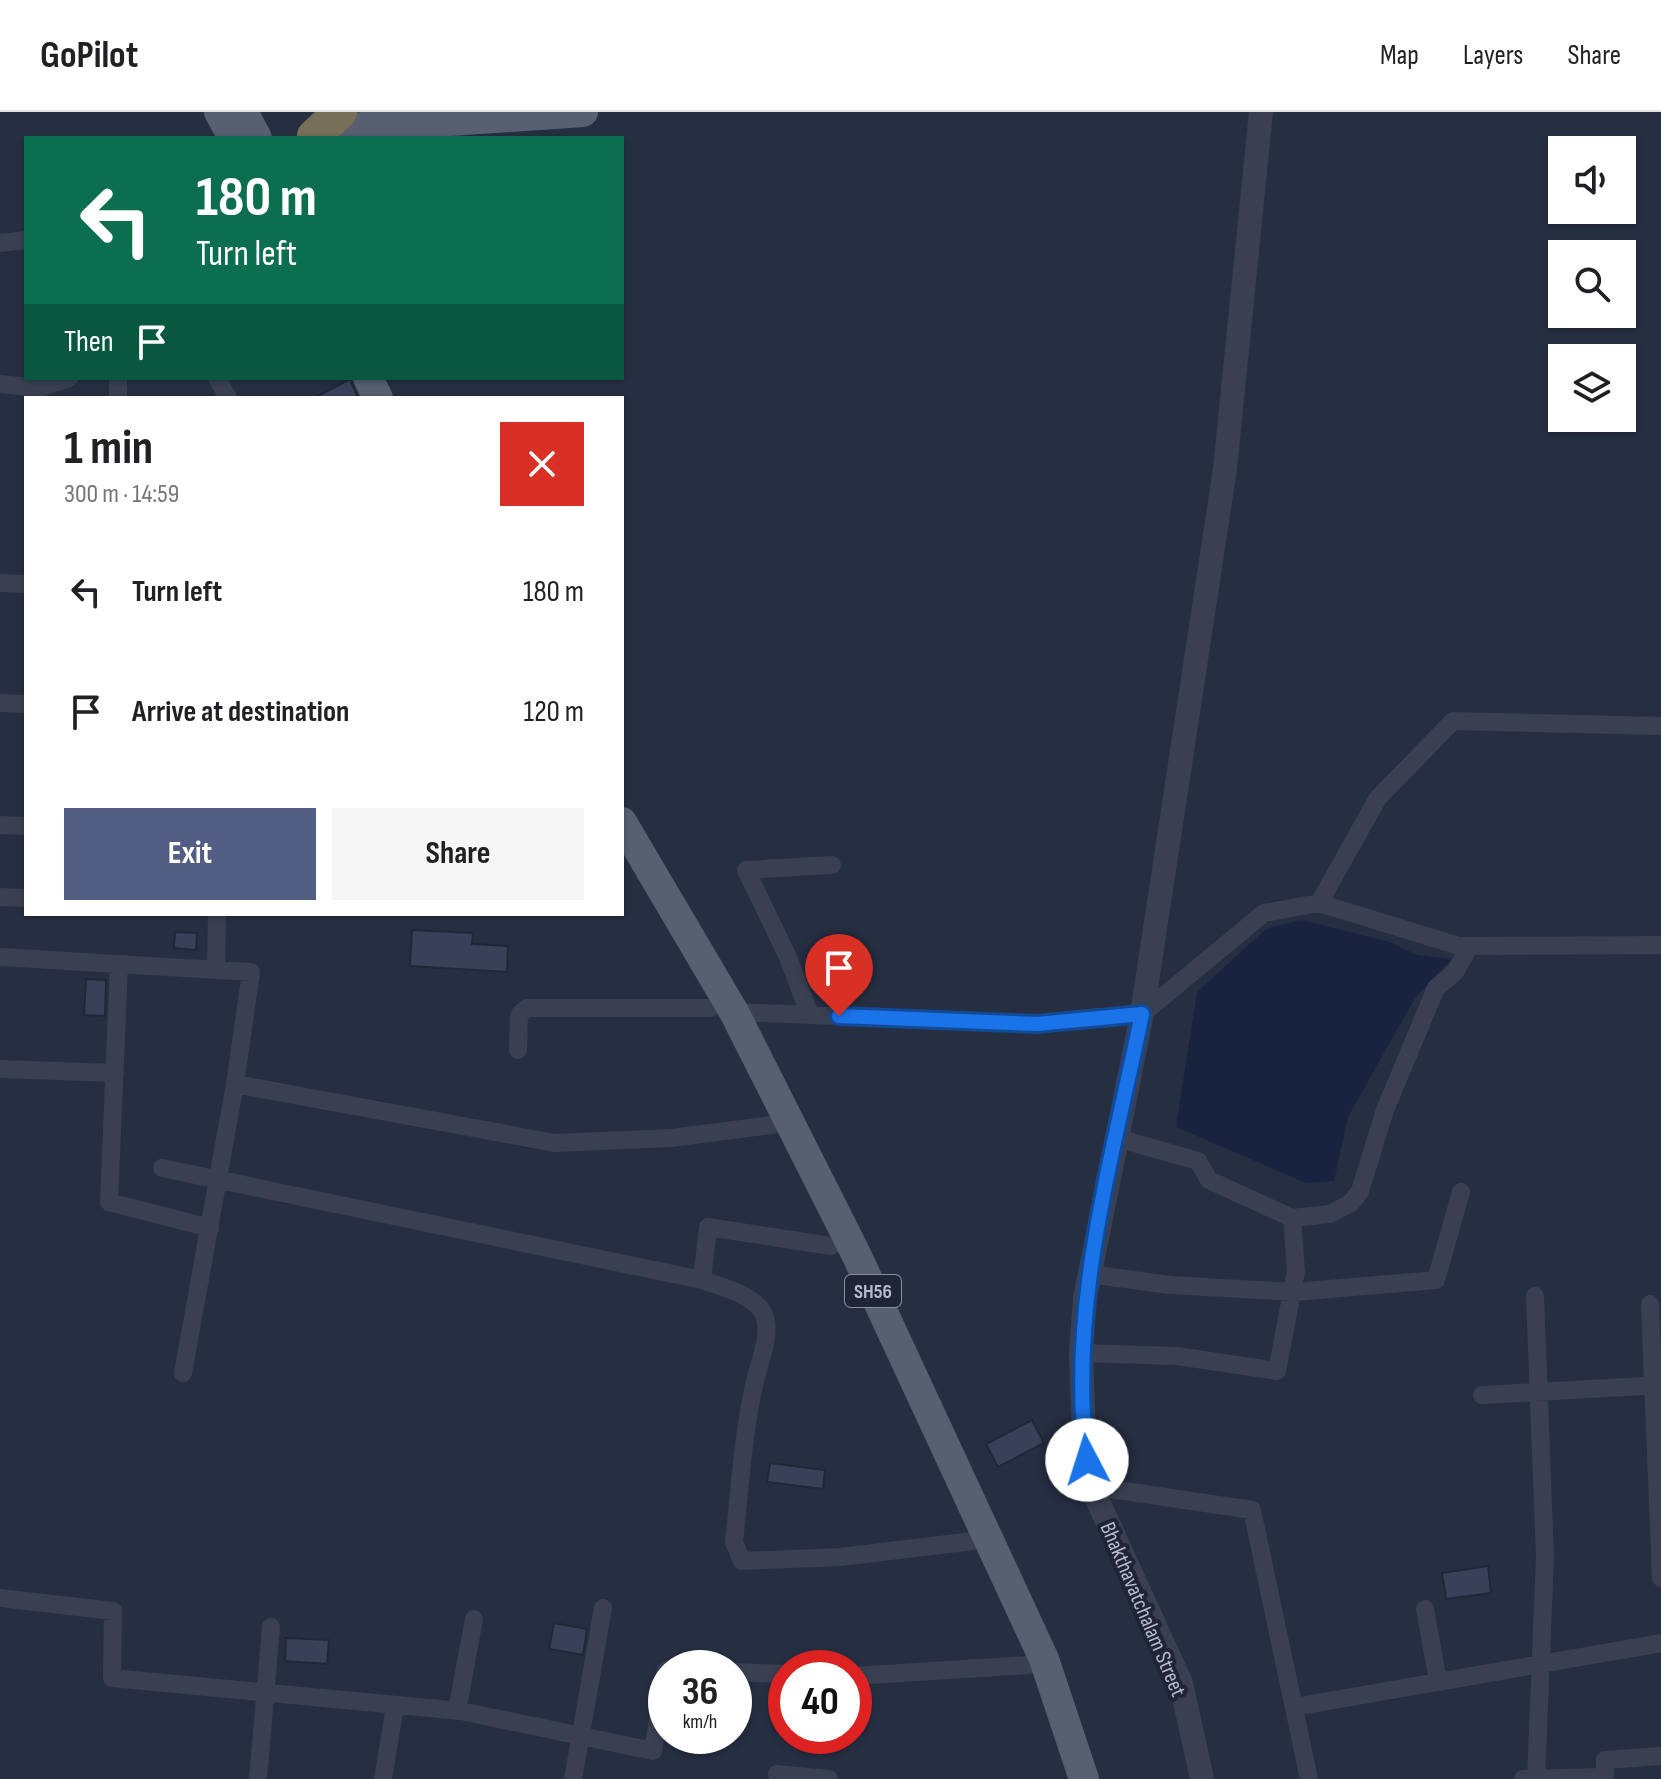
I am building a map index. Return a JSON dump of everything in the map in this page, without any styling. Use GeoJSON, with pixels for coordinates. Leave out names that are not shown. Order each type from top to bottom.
{"type":"FeatureCollection","features":[{"type":"Feature","properties":{"kind":"highway"},"geometry":{"type":"LineString","coordinates":[[313,136],[340,112]]}},
{"type":"Feature","properties":{"kind":"main road"},"geometry":{"type":"LineString","coordinates":[[219,112],[232,136]]}},
{"type":"Feature","properties":{"kind":"main road"},"geometry":{"type":"LineString","coordinates":[[243,112],[256,136]]}},
{"type":"Feature","properties":{"kind":"main road"},"geometry":{"type":"LineString","coordinates":[[315,136],[334,129],[583,112]]}},
{"type":"Feature","properties":{"kind":"main road","name":"SH56"},"geometry":{"type":"LineString","coordinates":[[624,826],[781,1121],[1001,1559],[1044,1659],[1084,1779]]}},
{"type":"Feature","properties":{"kind":"main road","name":"SH56"},"geometry":{"type":"LineString","coordinates":[[624,860],[723,1010]]}},
{"type":"Feature","properties":{"kind":"main road","name":"SH56"},"geometry":{"type":"LineString","coordinates":[[781,1121],[831,1246],[973,1541],[1028,1665],[1066,1779]]}},
{"type":"Feature","properties":{"kind":"street","name":"Bhakthavatchalam Street"},"geometry":{"type":"LineString","coordinates":[[1202,1779],[1181,1683],[1091,1486],[1084,1435],[1081,1353],[1089,1274],[1142,1014],[1225,469],[1261,112]]}},
{"type":"Feature","properties":{"kind":"street"},"geometry":{"type":"LineString","coordinates":[[0,243],[24,240]]}},
{"type":"Feature","properties":{"kind":"street"},"geometry":{"type":"LineString","coordinates":[[0,384],[40,388],[63,380]]}},
{"type":"Feature","properties":{"kind":"street"},"geometry":{"type":"LineString","coordinates":[[0,583],[24,584]]}},
{"type":"Feature","properties":{"kind":"street"},"geometry":{"type":"LineString","coordinates":[[0,703],[24,704]]}},
{"type":"Feature","properties":{"kind":"street"},"geometry":{"type":"LineString","coordinates":[[1319,903],[1378,798],[1453,721],[1661,726]]}},
{"type":"Feature","properties":{"kind":"street"},"geometry":{"type":"LineString","coordinates":[[0,825],[24,826]]}},
{"type":"Feature","properties":{"kind":"street"},"geometry":{"type":"LineString","coordinates":[[810,1015],[787,955],[746,870],[832,865]]}},
{"type":"Feature","properties":{"kind":"street"},"geometry":{"type":"LineString","coordinates":[[0,897],[24,898]]}},
{"type":"Feature","properties":{"kind":"street"},"geometry":{"type":"LineString","coordinates":[[518,1050],[519,1015],[527,1008],[723,1010],[1037,1024],[1142,1014],[1264,913],[1319,903],[1459,946],[1661,945]]}},
{"type":"Feature","properties":{"kind":"street"},"geometry":{"type":"LineString","coordinates":[[216,970],[217,916]]}},
{"type":"Feature","properties":{"kind":"street"},"geometry":{"type":"LineString","coordinates":[[1117,1138],[1198,1161],[1209,1180],[1292,1218],[1338,1211],[1356,1197],[1374,1154],[1385,1110],[1436,988],[1455,972],[1470,946]]}},
{"type":"Feature","properties":{"kind":"street"},"geometry":{"type":"LineString","coordinates":[[0,957],[251,972],[219,1180],[183,1373]]}},
{"type":"Feature","properties":{"kind":"street"},"geometry":{"type":"LineString","coordinates":[[119,964],[109,1202],[210,1228]]}},
{"type":"Feature","properties":{"kind":"street"},"geometry":{"type":"LineString","coordinates":[[0,1069],[115,1073]]}},
{"type":"Feature","properties":{"kind":"street"},"geometry":{"type":"LineString","coordinates":[[235,1084],[555,1143],[671,1138],[781,1121]]}},
{"type":"Feature","properties":{"kind":"street"},"geometry":{"type":"LineString","coordinates":[[162,1168],[702,1280],[745,1297],[761,1310],[766,1322],[765,1340],[751,1396],[734,1542],[742,1561],[841,1557],[973,1541]]}},
{"type":"Feature","properties":{"kind":"street"},"geometry":{"type":"LineString","coordinates":[[1089,1274],[1170,1285],[1294,1292],[1436,1280],[1461,1192]]}},
{"type":"Feature","properties":{"kind":"street"},"geometry":{"type":"LineString","coordinates":[[1081,1353],[1177,1356],[1277,1371],[1294,1292],[1296,1271],[1292,1218]]}},
{"type":"Feature","properties":{"kind":"street"},"geometry":{"type":"LineString","coordinates":[[702,1280],[708,1227],[831,1246]]}},
{"type":"Feature","properties":{"kind":"street"},"geometry":{"type":"LineString","coordinates":[[1535,1296],[1545,1557],[1532,1778],[1605,1777],[1605,1760],[1661,1756]]}},
{"type":"Feature","properties":{"kind":"street"},"geometry":{"type":"LineString","coordinates":[[1650,1304],[1657,1386],[1661,1578]]}},
{"type":"Feature","properties":{"kind":"street"},"geometry":{"type":"LineString","coordinates":[[1482,1395],[1657,1386]]}},
{"type":"Feature","properties":{"kind":"street"},"geometry":{"type":"LineString","coordinates":[[1091,1486],[1252,1510],[1309,1779]]}},
{"type":"Feature","properties":{"kind":"street"},"geometry":{"type":"LineString","coordinates":[[0,1598],[113,1611],[112,1678],[457,1711],[648,1750]]}},
{"type":"Feature","properties":{"kind":"street"},"geometry":{"type":"LineString","coordinates":[[573,1779],[603,1608]]}},
{"type":"Feature","properties":{"kind":"street"},"geometry":{"type":"LineString","coordinates":[[1425,1609],[1438,1681]]}},
{"type":"Feature","properties":{"kind":"street"},"geometry":{"type":"LineString","coordinates":[[457,1711],[474,1619]]}},
{"type":"Feature","properties":{"kind":"street"},"geometry":{"type":"LineString","coordinates":[[258,1779],[271,1627]]}},
{"type":"Feature","properties":{"kind":"street"},"geometry":{"type":"LineString","coordinates":[[1294,1707],[1661,1643]]}},
{"type":"Feature","properties":{"kind":"street"},"geometry":{"type":"LineString","coordinates":[[872,1675],[1028,1665]]}},
{"type":"Feature","properties":{"kind":"street"},"geometry":{"type":"LineString","coordinates":[[383,1779],[395,1706]]}},
{"type":"Feature","properties":{"kind":"street"},"geometry":{"type":"LineString","coordinates":[[777,1774],[829,1779]]}},
{"type":"Feature","properties":{"kind":"water"},"geometry":{"type":"Polygon","coordinates":[[[1301,920],[1389,942],[1417,955],[1451,959],[1415,998],[1348,1117],[1334,1181],[1306,1183],[1176,1127],[1197,992],[1266,929],[1301,920]]]}},
{"type":"Feature","properties":{"kind":"building"},"geometry":{"type":"Polygon","coordinates":[[[350,380],[357,396],[318,396],[350,380]]]}},
{"type":"Feature","properties":{"kind":"building"},"geometry":{"type":"Polygon","coordinates":[[[412,930],[473,933],[472,944],[508,946],[507,972],[410,966],[412,930]]]}},
{"type":"Feature","properties":{"kind":"building"},"geometry":{"type":"Polygon","coordinates":[[[175,932],[197,933],[196,950],[174,948],[175,932]]]}},
{"type":"Feature","properties":{"kind":"building"},"geometry":{"type":"Polygon","coordinates":[[[86,979],[106,980],[105,1016],[84,1015],[86,979]]]}},
{"type":"Feature","properties":{"kind":"building"},"geometry":{"type":"Polygon","coordinates":[[[1032,1420],[1044,1443],[998,1467],[986,1444],[1032,1420]]]}},
{"type":"Feature","properties":{"kind":"building"},"geometry":{"type":"Polygon","coordinates":[[[770,1463],[825,1470],[823,1489],[767,1482],[770,1463]]]}},
{"type":"Feature","properties":{"kind":"building"},"geometry":{"type":"Polygon","coordinates":[[[1488,1566],[1491,1593],[1446,1599],[1442,1573],[1488,1566]]]}},
{"type":"Feature","properties":{"kind":"building"},"geometry":{"type":"Polygon","coordinates":[[[554,1623],[587,1629],[583,1655],[549,1649],[554,1623]]]}},
{"type":"Feature","properties":{"kind":"building"},"geometry":{"type":"Polygon","coordinates":[[[286,1638],[329,1640],[327,1664],[285,1661],[286,1638]]]}},
{"type":"Feature","properties":{"kind":"route"},"geometry":{"type":"LineString","coordinates":[[839,1016],[1037,1024],[1142,1014],[1085,1298],[1081,1353],[1087,1460]]}}]}
